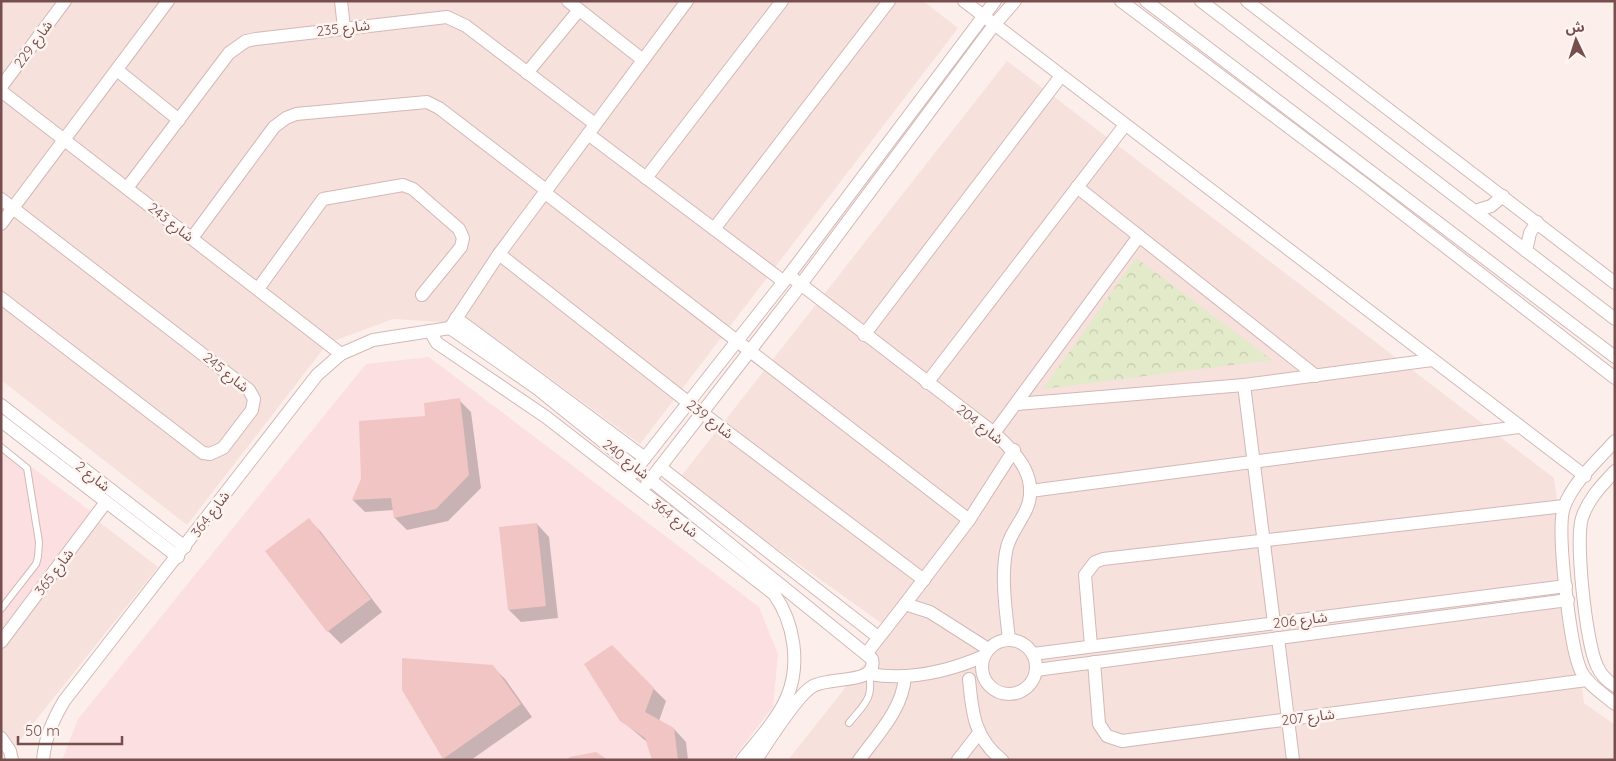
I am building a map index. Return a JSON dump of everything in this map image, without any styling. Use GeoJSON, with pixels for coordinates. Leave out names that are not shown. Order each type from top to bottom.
{"type":"FeatureCollection","features":[{"type":"Feature","properties":{"kind":"street","name":"شارع 229"},"geometry":{"type":"LineString","coordinates":[[1,89],[64,1]]}},
{"type":"Feature","properties":{"kind":"street"},"geometry":{"type":"LineString","coordinates":[[1,224],[168,1]]}},
{"type":"Feature","properties":{"kind":"street"},"geometry":{"type":"LineString","coordinates":[[341,1],[344,28]]}},
{"type":"Feature","properties":{"kind":"street"},"geometry":{"type":"LineString","coordinates":[[568,1],[643,60]]}},
{"type":"Feature","properties":{"kind":"street"},"geometry":{"type":"LineString","coordinates":[[453,323],[498,254],[687,1]]}},
{"type":"Feature","properties":{"kind":"street"},"geometry":{"type":"LineString","coordinates":[[646,178],[782,1]]}},
{"type":"Feature","properties":{"kind":"street"},"geometry":{"type":"LineString","coordinates":[[714,230],[889,1]]}},
{"type":"Feature","properties":{"kind":"street"},"geometry":{"type":"LineString","coordinates":[[964,1],[1585,476]]}},
{"type":"Feature","properties":{"kind":"street"},"geometry":{"type":"LineString","coordinates":[[627,481],[786,278],[995,1]]}},
{"type":"Feature","properties":{"kind":"street"},"geometry":{"type":"LineString","coordinates":[[641,492],[801,284],[994,25],[1014,1]]}},
{"type":"Feature","properties":{"kind":"street"},"geometry":{"type":"LineString","coordinates":[[1122,1],[1615,378]]}},
{"type":"Feature","properties":{"kind":"street"},"geometry":{"type":"LineString","coordinates":[[1146,1],[1615,357]]}},
{"type":"Feature","properties":{"kind":"street"},"geometry":{"type":"LineString","coordinates":[[1201,1],[1615,319]]}},
{"type":"Feature","properties":{"kind":"street"},"geometry":{"type":"LineString","coordinates":[[1247,1],[1615,283]]}},
{"type":"Feature","properties":{"kind":"street"},"geometry":{"type":"LineString","coordinates":[[528,73],[578,10]]}},
{"type":"Feature","properties":{"kind":"street","name":"شارع 235"},"geometry":{"type":"LineString","coordinates":[[127,188],[229,53],[237,46],[256,39],[447,17],[466,26],[528,73],[646,178],[714,230]]}},
{"type":"Feature","properties":{"kind":"street"},"geometry":{"type":"LineString","coordinates":[[117,70],[179,120]]}},
{"type":"Feature","properties":{"kind":"street"},"geometry":{"type":"LineString","coordinates":[[864,335],[1061,76]]}},
{"type":"Feature","properties":{"kind":"street","name":"شارع 243"},"geometry":{"type":"LineString","coordinates":[[1,89],[341,354]]}},
{"type":"Feature","properties":{"kind":"street"},"geometry":{"type":"LineString","coordinates":[[192,238],[279,122],[296,114],[427,102],[439,108],[736,341],[969,520]]}},
{"type":"Feature","properties":{"kind":"street"},"geometry":{"type":"LineString","coordinates":[[927,383],[1125,125]]}},
{"type":"Feature","properties":{"kind":"street"},"geometry":{"type":"LineString","coordinates":[[258,289],[323,199],[403,185],[412,189],[459,229],[463,238],[461,247],[422,295]]}},
{"type":"Feature","properties":{"kind":"street"},"geometry":{"type":"LineString","coordinates":[[1077,187],[1316,376]]}},
{"type":"Feature","properties":{"kind":"street"},"geometry":{"type":"LineString","coordinates":[[1475,211],[1491,206],[1503,196]]}},
{"type":"Feature","properties":{"kind":"street","name":"شارع 245"},"geometry":{"type":"LineString","coordinates":[[1,199],[250,390],[254,399],[252,410],[222,448],[210,454],[197,450],[1,298]]}},
{"type":"Feature","properties":{"kind":"street"},"geometry":{"type":"LineString","coordinates":[[1526,251],[1530,233],[1537,222]]}},
{"type":"Feature","properties":{"kind":"street","name":"شارع 204"},"geometry":{"type":"LineString","coordinates":[[714,230],[786,278],[801,284],[1014,450],[1024,464],[1030,491]]}},
{"type":"Feature","properties":{"kind":"street"},"geometry":{"type":"LineString","coordinates":[[994,434],[1139,236]]}},
{"type":"Feature","properties":{"kind":"street","name":"شارع 239"},"geometry":{"type":"LineString","coordinates":[[498,254],[702,413],[924,580]]}},
{"type":"Feature","properties":{"kind":"street"},"geometry":{"type":"LineString","coordinates":[[1496,286],[1506,274]]}},
{"type":"Feature","properties":{"kind":"street","name":"شارع 364"},"geometry":{"type":"LineString","coordinates":[[44,760],[45,745],[52,722],[64,701],[317,375],[341,354],[373,340],[430,331],[453,323]]}},
{"type":"Feature","properties":{"kind":"street","name":"شارع 240"},"geometry":{"type":"LineString","coordinates":[[453,323],[641,463],[651,478],[869,656]]}},
{"type":"Feature","properties":{"kind":"street","name":"شارع 364"},"geometry":{"type":"LineString","coordinates":[[430,331],[437,344],[546,418],[774,594],[781,604],[793,640],[792,679],[787,697],[777,714],[742,760]]}},
{"type":"Feature","properties":{"kind":"street"},"geometry":{"type":"LineString","coordinates":[[1017,404],[1244,385],[1432,360]]}},
{"type":"Feature","properties":{"kind":"street"},"geometry":{"type":"LineString","coordinates":[[1244,385],[1274,623]]}},
{"type":"Feature","properties":{"kind":"street","name":"شارع 2"},"geometry":{"type":"LineString","coordinates":[[1,405],[181,552]]}},
{"type":"Feature","properties":{"kind":"street","name":"شارع 2"},"geometry":{"type":"LineString","coordinates":[[1,421],[106,502],[181,552]]}},
{"type":"Feature","properties":{"kind":"street"},"geometry":{"type":"LineString","coordinates":[[1008,640],[1004,561],[1010,538],[1029,502],[1030,491],[1519,427]]}},
{"type":"Feature","properties":{"kind":"street"},"geometry":{"type":"LineString","coordinates":[[1615,441],[1585,476],[1564,506],[1561,522],[1566,586],[1579,666],[1587,680],[1615,704]]}},
{"type":"Feature","properties":{"kind":"street"},"geometry":{"type":"LineString","coordinates":[[756,760],[798,701],[811,687],[823,682],[863,677],[869,674],[874,666],[869,656],[878,637],[969,520],[1014,450]]}},
{"type":"Feature","properties":{"kind":"street"},"geometry":{"type":"LineString","coordinates":[[660,467],[878,637]]}},
{"type":"Feature","properties":{"kind":"street"},"geometry":{"type":"LineString","coordinates":[[1615,470],[1589,503],[1582,516],[1580,539],[1583,584],[1593,655],[1602,675],[1615,686]]}},
{"type":"Feature","properties":{"kind":"street","name":"شارع 365"},"geometry":{"type":"LineString","coordinates":[[1,642],[106,502]]}},
{"type":"Feature","properties":{"kind":"street"},"geometry":{"type":"LineString","coordinates":[[1092,646],[1084,582],[1085,575],[1095,562],[1103,559],[1564,506]]}},
{"type":"Feature","properties":{"kind":"street","name":"شارع 206"},"geometry":{"type":"LineString","coordinates":[[1033,654],[1566,586]]}},
{"type":"Feature","properties":{"kind":"street","name":"شارع 206"},"geometry":{"type":"LineString","coordinates":[[1036,670],[1568,600]]}},
{"type":"Feature","properties":{"kind":"street"},"geometry":{"type":"LineString","coordinates":[[905,604],[930,612],[986,652]]}},
{"type":"Feature","properties":{"kind":"street"},"geometry":{"type":"LineString","coordinates":[[1278,638],[1293,760]]}},
{"type":"Feature","properties":{"kind":"street"},"geometry":{"type":"LineString","coordinates":[[934,673],[986,652],[995,643],[1008,640],[1025,645],[1033,654],[1036,670],[1028,686],[1012,694],[994,690],[987,683],[981,665],[986,652]]}},
{"type":"Feature","properties":{"kind":"street","name":"شارع 207"},"geometry":{"type":"LineString","coordinates":[[1094,662],[1099,724],[1107,736],[1122,742],[1587,680]]}},
{"type":"Feature","properties":{"kind":"street"},"geometry":{"type":"LineString","coordinates":[[869,674],[887,677],[934,673],[987,683]]}},
{"type":"Feature","properties":{"kind":"street"},"geometry":{"type":"LineString","coordinates":[[858,760],[895,710],[901,699],[905,676]]}},
{"type":"Feature","properties":{"kind":"street"},"geometry":{"type":"LineString","coordinates":[[970,679],[972,711],[979,733],[992,752],[1002,760]]}},
{"type":"Feature","properties":{"kind":"street"},"geometry":{"type":"LineString","coordinates":[[958,760],[979,733]]}},
{"type":"Feature","properties":{"kind":"street"},"geometry":{"type":"LineString","coordinates":[[1,738],[10,751],[12,760]]}},
{"type":"Feature","properties":{"kind":"lane"},"geometry":{"type":"LineString","coordinates":[[1,447],[27,468],[39,550],[36,564],[1,609]]}},
{"type":"Feature","properties":{"kind":"lane"},"geometry":{"type":"LineString","coordinates":[[849,723],[870,695],[872,689],[869,674]]}},
{"type":"Feature","properties":{"kind":"shaded area"},"geometry":{"type":"Polygon","coordinates":[[[1,1],[923,1],[958,28],[640,444],[476,324],[393,319],[328,343],[187,525],[1,380],[1,1]]]}},
{"type":"Feature","properties":{"kind":"shaded area"},"geometry":{"type":"Polygon","coordinates":[[[1007,61],[1554,478],[1584,703],[1615,725],[1615,760],[788,760],[891,630],[679,479],[1007,61]]]}},
{"type":"Feature","properties":{"kind":"shaded area"},"geometry":{"type":"Polygon","coordinates":[[[429,357],[759,607],[778,654],[773,707],[732,760],[62,760],[78,719],[366,364],[429,357]]]}},
{"type":"Feature","properties":{"kind":"shaded area"},"geometry":{"type":"Polygon","coordinates":[[[1,444],[93,513],[1,627],[1,444]]]}},
{"type":"Feature","properties":{"kind":"shaded area"},"geometry":{"type":"Polygon","coordinates":[[[1,447],[158,567],[4,760],[1,760],[1,447]]]}},
{"type":"Feature","properties":{"kind":"green space"},"geometry":{"type":"Polygon","coordinates":[[[1136,258],[1272,360],[1043,389],[1136,258]]]}},
{"type":"Feature","properties":{"kind":"building"},"geometry":{"type":"Polygon","coordinates":[[[460,398],[469,475],[436,509],[394,518],[391,498],[352,500],[361,479],[359,421],[425,416],[424,403],[460,398]]]}},
{"type":"Feature","properties":{"kind":"building"},"geometry":{"type":"Polygon","coordinates":[[[309,518],[371,599],[327,632],[265,551],[309,518]]]}},
{"type":"Feature","properties":{"kind":"building"},"geometry":{"type":"Polygon","coordinates":[[[537,523],[546,606],[508,610],[499,527],[537,523]]]}},
{"type":"Feature","properties":{"kind":"building"},"geometry":{"type":"Polygon","coordinates":[[[612,645],[654,688],[645,712],[674,728],[678,760],[652,760],[645,738],[620,721],[584,664],[612,645]]]}},
{"type":"Feature","properties":{"kind":"building"},"geometry":{"type":"Polygon","coordinates":[[[402,658],[493,665],[521,704],[443,759],[402,690],[402,658]]]}},
{"type":"Feature","properties":{"kind":"building"},"geometry":{"type":"Polygon","coordinates":[[[596,752],[608,760],[566,760],[570,757],[596,752]]]}}]}
